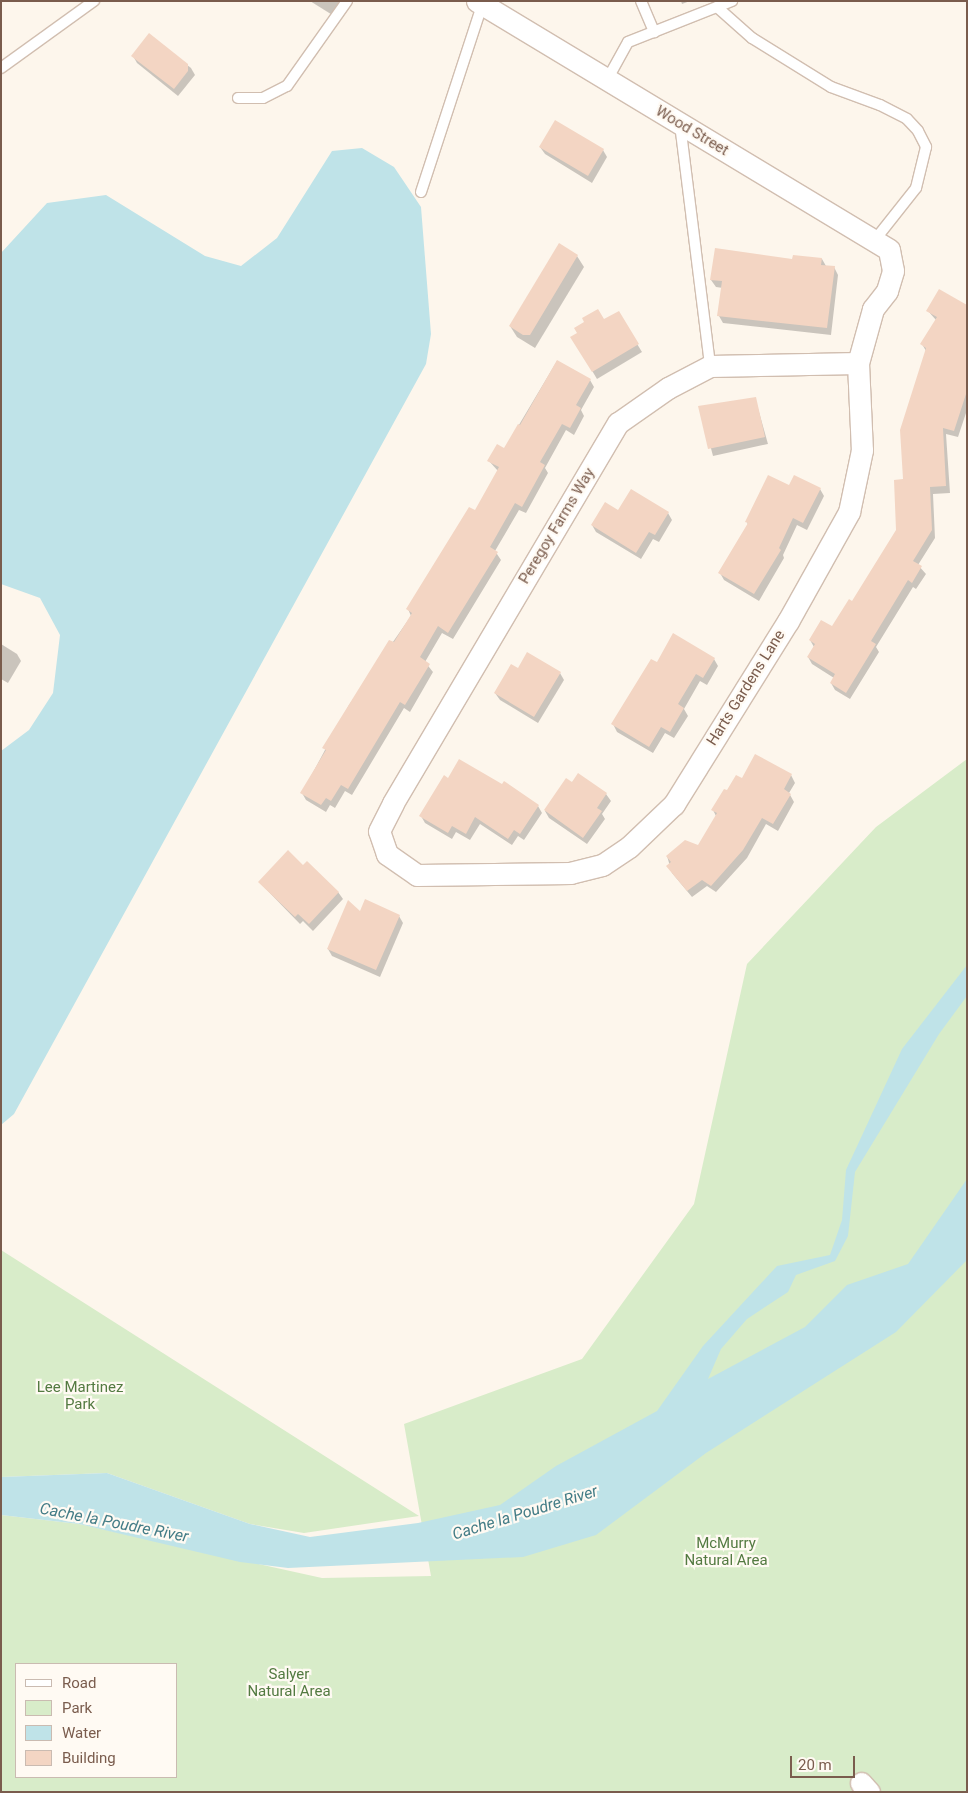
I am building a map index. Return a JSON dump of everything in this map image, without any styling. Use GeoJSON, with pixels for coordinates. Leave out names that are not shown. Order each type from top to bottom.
{"type":"FeatureCollection","features":[{"type":"Feature","properties":{"kind":"street","name":"Wood Street"},"geometry":{"type":"LineString","coordinates":[[480,3],[889,250],[893,271]]}},
{"type":"Feature","properties":{"kind":"street","name":"Harts Gardens Lane"},"geometry":{"type":"LineString","coordinates":[[386,854],[417,875],[571,873],[602,866],[629,847],[674,804],[788,621],[849,512],[862,450],[858,363],[873,309],[886,291],[893,271]]}},
{"type":"Feature","properties":{"kind":"street","name":"Peregoy Farms Way"},"geometry":{"type":"LineString","coordinates":[[386,854],[379,831],[393,803],[618,423],[668,388],[710,366],[858,363]]}},
{"type":"Feature","properties":{"kind":"lane"},"geometry":{"type":"LineString","coordinates":[[1,68],[94,1]]}},
{"type":"Feature","properties":{"kind":"lane"},"geometry":{"type":"LineString","coordinates":[[238,98],[263,98],[287,86],[347,1]]}},
{"type":"Feature","properties":{"kind":"lane"},"geometry":{"type":"LineString","coordinates":[[641,1],[654,32]]}},
{"type":"Feature","properties":{"kind":"lane"},"geometry":{"type":"LineString","coordinates":[[608,80],[628,42],[732,1]]}},
{"type":"Feature","properties":{"kind":"lane"},"geometry":{"type":"LineString","coordinates":[[421,192],[480,3]]}},
{"type":"Feature","properties":{"kind":"lane"},"geometry":{"type":"LineString","coordinates":[[718,7],[752,38],[830,87],[880,105],[906,119],[918,131],[926,147],[923,170],[916,188],[874,241]]}},
{"type":"Feature","properties":{"kind":"lane"},"geometry":{"type":"LineString","coordinates":[[680,124],[710,366]]}},
{"type":"Feature","properties":{"kind":"green space","name":"McMurry Natural Area"},"geometry":{"type":"Polygon","coordinates":[[[967,759],[967,1792],[1,1792],[1,1515],[79,1524],[322,1578],[431,1576],[404,1424],[582,1359],[694,1204],[747,964],[876,827],[967,759]]]}},
{"type":"Feature","properties":{"kind":"green space","name":"Lee Martinez Park"},"geometry":{"type":"Polygon","coordinates":[[[1,1250],[419,1516],[304,1533],[250,1524],[107,1473],[1,1477],[1,1250]]]}},
{"type":"Feature","properties":{"kind":"water"},"geometry":{"type":"Polygon","coordinates":[[[362,148],[394,167],[421,207],[431,334],[426,364],[14,1114],[1,1125],[1,751],[29,730],[53,693],[60,635],[40,598],[1,584],[1,253],[47,203],[106,195],[205,256],[241,266],[277,238],[332,151],[362,148]]]}},
{"type":"Feature","properties":{"kind":"water","name":"Cache la Poudre River"},"geometry":{"type":"Polygon","coordinates":[[[967,965],[967,996],[939,1034],[855,1172],[848,1236],[835,1261],[796,1275],[788,1292],[747,1319],[721,1349],[708,1379],[805,1327],[847,1285],[908,1264],[967,1179],[967,1260],[896,1332],[706,1453],[596,1535],[523,1557],[288,1568],[240,1562],[79,1524],[1,1515],[1,1477],[107,1473],[250,1524],[310,1537],[418,1523],[500,1505],[556,1466],[657,1411],[703,1346],[777,1266],[830,1255],[842,1220],[846,1170],[902,1049],[967,965]]]}},
{"type":"Feature","properties":{"kind":"building"},"geometry":{"type":"Polygon","coordinates":[[[149,33],[188,64],[188,71],[174,89],[131,56],[149,33]]]}},
{"type":"Feature","properties":{"kind":"building"},"geometry":{"type":"Polygon","coordinates":[[[555,120],[604,149],[588,176],[539,147],[555,120]]]}},
{"type":"Feature","properties":{"kind":"building"},"geometry":{"type":"Polygon","coordinates":[[[559,243],[578,255],[530,335],[523,335],[509,326],[559,243]]]}},
{"type":"Feature","properties":{"kind":"building"},"geometry":{"type":"Polygon","coordinates":[[[715,248],[792,259],[793,255],[822,258],[821,265],[835,266],[827,328],[717,316],[722,281],[710,280],[715,248]]]}},
{"type":"Feature","properties":{"kind":"building"},"geometry":{"type":"Polygon","coordinates":[[[939,289],[967,305],[967,391],[954,431],[943,428],[946,486],[930,487],[932,530],[913,561],[922,566],[912,583],[908,580],[871,641],[876,644],[846,693],[830,683],[835,674],[807,657],[815,644],[809,640],[821,620],[832,626],[849,599],[852,601],[896,530],[894,480],[903,479],[900,430],[926,348],[920,344],[937,317],[926,311],[939,289]]]}},
{"type":"Feature","properties":{"kind":"building"},"geometry":{"type":"Polygon","coordinates":[[[598,309],[604,319],[619,311],[639,344],[592,372],[570,337],[577,333],[574,328],[584,322],[582,318],[598,309]]]}},
{"type":"Feature","properties":{"kind":"building"},"geometry":{"type":"Polygon","coordinates":[[[557,360],[591,379],[576,405],[581,408],[570,428],[562,424],[540,462],[545,465],[522,507],[515,503],[490,547],[498,552],[448,633],[438,626],[420,657],[430,664],[405,705],[400,702],[348,789],[341,785],[331,801],[326,798],[321,805],[300,793],[326,750],[322,748],[389,640],[394,642],[412,613],[406,609],[469,507],[475,510],[499,467],[487,461],[497,444],[504,448],[518,424],[520,425],[557,360]]]}},
{"type":"Feature","properties":{"kind":"building"},"geometry":{"type":"Polygon","coordinates":[[[756,397],[765,437],[708,449],[698,406],[756,397]]]}},
{"type":"Feature","properties":{"kind":"building"},"geometry":{"type":"Polygon","coordinates":[[[768,475],[789,485],[794,475],[821,488],[803,523],[793,518],[779,548],[781,550],[754,594],[718,573],[748,523],[745,522],[768,475]]]}},
{"type":"Feature","properties":{"kind":"building"},"geometry":{"type":"Polygon","coordinates":[[[631,489],[669,512],[655,535],[649,532],[636,553],[591,525],[605,502],[618,510],[631,489]]]}},
{"type":"Feature","properties":{"kind":"building"},"geometry":{"type":"Polygon","coordinates":[[[673,633],[715,658],[703,678],[696,674],[678,704],[684,708],[670,732],[661,727],[649,747],[611,724],[651,659],[657,662],[673,633]]]}},
{"type":"Feature","properties":{"kind":"building"},"geometry":{"type":"Polygon","coordinates":[[[527,652],[561,672],[534,717],[494,693],[511,664],[518,668],[527,652]]]}},
{"type":"Feature","properties":{"kind":"building"},"geometry":{"type":"Polygon","coordinates":[[[755,754],[792,774],[784,789],[791,794],[773,824],[762,818],[743,850],[711,886],[702,880],[687,891],[666,866],[671,862],[666,856],[685,840],[698,845],[717,813],[711,810],[724,789],[727,790],[736,775],[742,778],[755,754]]]}},
{"type":"Feature","properties":{"kind":"building"},"geometry":{"type":"Polygon","coordinates":[[[459,759],[502,784],[504,781],[539,805],[520,834],[514,830],[508,839],[475,817],[466,834],[452,826],[448,833],[419,816],[444,775],[448,778],[459,759]]]}},
{"type":"Feature","properties":{"kind":"building"},"geometry":{"type":"Polygon","coordinates":[[[578,773],[607,793],[597,808],[602,811],[583,838],[544,810],[566,778],[572,782],[578,773]]]}},
{"type":"Feature","properties":{"kind":"building"},"geometry":{"type":"Polygon","coordinates":[[[288,850],[303,865],[307,861],[339,892],[309,924],[298,914],[295,917],[258,882],[288,850]]]}},
{"type":"Feature","properties":{"kind":"building"},"geometry":{"type":"Polygon","coordinates":[[[365,899],[400,915],[376,970],[327,949],[348,900],[360,911],[365,899]]]}},
{"type":"Feature","properties":{"kind":"park label","name":"Salyer Natural Area"},"geometry":{"type":"Point","coordinates":[289,1682]}}]}
